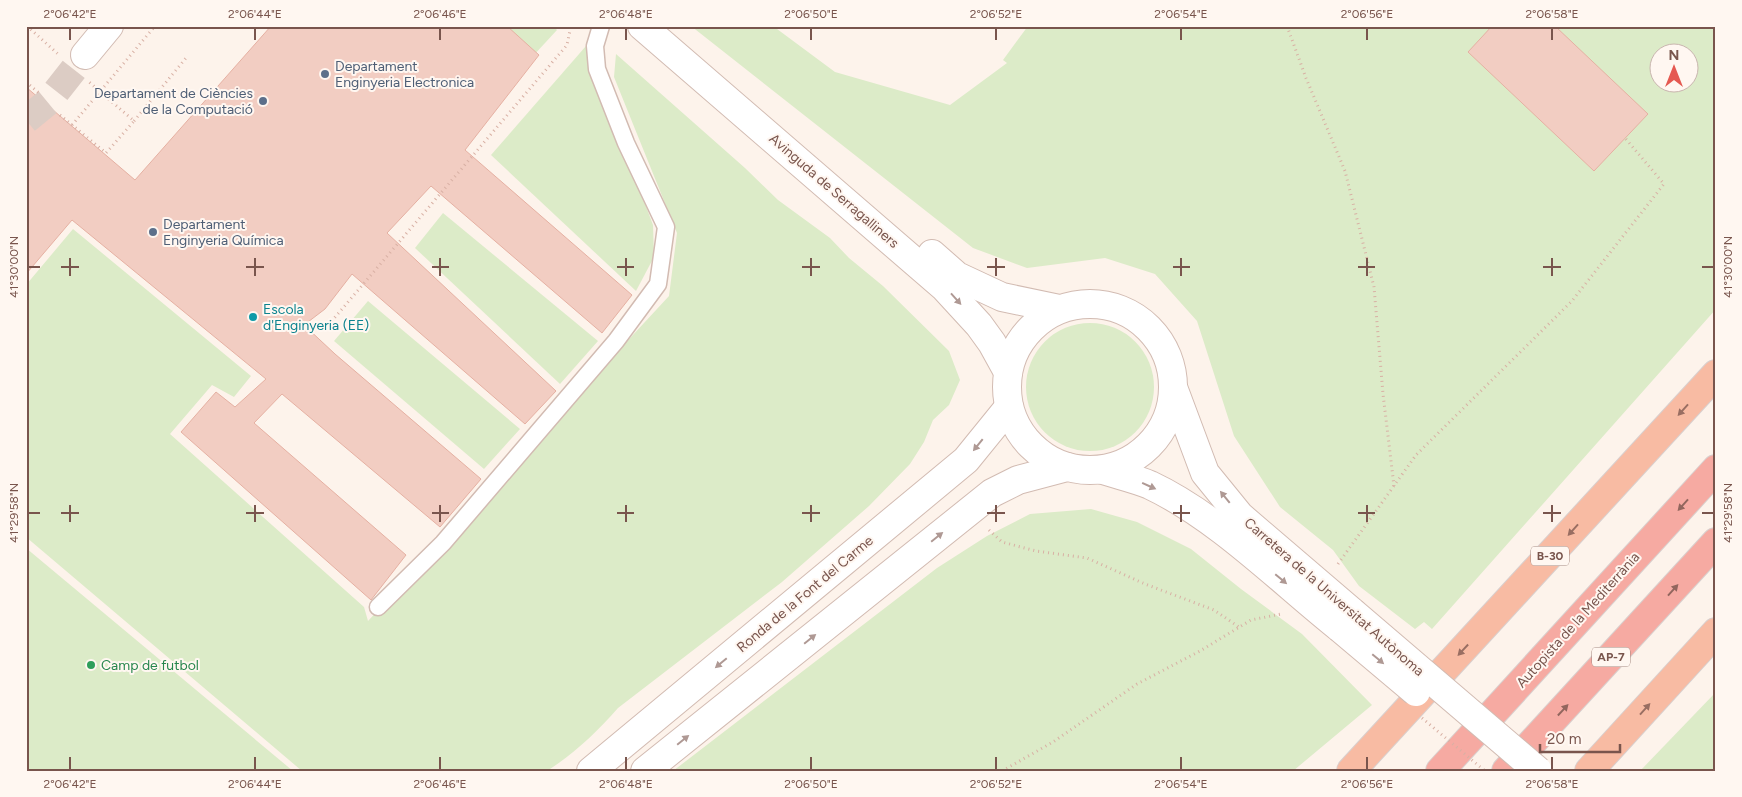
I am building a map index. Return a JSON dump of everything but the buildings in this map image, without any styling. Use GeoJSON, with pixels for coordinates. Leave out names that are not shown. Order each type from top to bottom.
{"type":"FeatureCollection","features":[{"type":"Feature","properties":{"kind":"highway","name":"B-30"},"geometry":{"type":"LineString","coordinates":[[1351,771],[1716,374]]}},
{"type":"Feature","properties":{"kind":"highway","name":"Autopista de la Mediterrània"},"geometry":{"type":"LineString","coordinates":[[1440,771],[1716,469]]}},
{"type":"Feature","properties":{"kind":"highway","name":"AP-7"},"geometry":{"type":"LineString","coordinates":[[1508,771],[1716,542]]}},
{"type":"Feature","properties":{"kind":"highway"},"geometry":{"type":"LineString","coordinates":[[1589,771],[1716,632]]}},
{"type":"Feature","properties":{"kind":"street"},"geometry":{"type":"LineString","coordinates":[[85,55],[109,26]]}},
{"type":"Feature","properties":{"kind":"street","name":"Avinguda de Serragalliners"},"geometry":{"type":"LineString","coordinates":[[642,26],[945,288],[979,325],[992,343],[1008,372]]}},
{"type":"Feature","properties":{"kind":"street","name":"Avinguda de Serragalliners"},"geometry":{"type":"LineString","coordinates":[[667,26],[792,136],[957,276],[1002,297],[1059,310]]}},
{"type":"Feature","properties":{"kind":"street"},"geometry":{"type":"LineString","coordinates":[[1094,304],[1119,309],[1135,317],[1154,334],[1164,348],[1171,364],[1174,390],[1166,422],[1153,442],[1140,454],[1126,462],[1103,470],[1067,467],[1043,456],[1030,445],[1015,424],[1009,407],[1006,389],[1008,372],[1016,348],[1038,322],[1059,310],[1076,305],[1094,304]]}},
{"type":"Feature","properties":{"kind":"street","name":"Carretera de la Universitat Autònoma"},"geometry":{"type":"LineString","coordinates":[[1174,390],[1205,473],[1240,516],[1346,620],[1508,771]]}},
{"type":"Feature","properties":{"kind":"street","name":"Ronda de la Font del Carme"},"geometry":{"type":"LineString","coordinates":[[591,771],[966,460],[1009,407]]}},
{"type":"Feature","properties":{"kind":"street"},"geometry":{"type":"LineString","coordinates":[[645,771],[992,493],[1018,480],[1067,467]]}},
{"type":"Feature","properties":{"kind":"street","name":"Carretera de la Universitat Autònoma"},"geometry":{"type":"LineString","coordinates":[[1103,470],[1150,485],[1186,506],[1227,534],[1346,620],[1538,771]]}},
{"type":"Feature","properties":{"kind":"lane"},"geometry":{"type":"LineString","coordinates":[[378,607],[443,543],[616,341],[658,284],[666,226],[626,143],[597,69],[595,46],[601,26]]}},
{"type":"Feature","properties":{"kind":"path"},"geometry":{"type":"LineString","coordinates":[[72,124],[155,26]]}},
{"type":"Feature","properties":{"kind":"path"},"geometry":{"type":"LineString","coordinates":[[325,328],[568,45],[571,26]]}},
{"type":"Feature","properties":{"kind":"path"},"geometry":{"type":"LineString","coordinates":[[1287,26],[1306,78],[1345,171],[1374,287],[1383,394],[1394,486]]}},
{"type":"Feature","properties":{"kind":"path"},"geometry":{"type":"LineString","coordinates":[[60,115],[106,153],[186,58]]}},
{"type":"Feature","properties":{"kind":"path"},"geometry":{"type":"LineString","coordinates":[[26,82],[39,93]]}},
{"type":"Feature","properties":{"kind":"path"},"geometry":{"type":"LineString","coordinates":[[100,93],[134,120]]}},
{"type":"Feature","properties":{"kind":"path"},"geometry":{"type":"LineString","coordinates":[[1336,568],[1416,454],[1572,301],[1664,184],[1625,138]]}},
{"type":"Feature","properties":{"kind":"path"},"geometry":{"type":"LineString","coordinates":[[984,526],[1002,542],[1036,551],[1087,558],[1145,584],[1214,610],[1239,627]]}},
{"type":"Feature","properties":{"kind":"path"},"geometry":{"type":"LineString","coordinates":[[1002,771],[1053,742],[1137,684],[1200,651],[1251,620],[1283,614]]}},
{"type":"Feature","properties":{"kind":"green space"},"geometry":{"type":"Polygon","coordinates":[[[497,26],[553,26],[557,30],[533,56],[497,26]]]}},
{"type":"Feature","properties":{"kind":"green space"},"geometry":{"type":"Polygon","coordinates":[[[691,26],[773,26],[835,72],[950,105],[1007,63],[1003,60],[1028,26],[1716,26],[1716,309],[1432,629],[1424,622],[1415,629],[1359,586],[1333,550],[1280,507],[1234,436],[1197,321],[1155,274],[1105,258],[1027,268],[973,248],[691,26]]]}},
{"type":"Feature","properties":{"kind":"green space"},"geometry":{"type":"Polygon","coordinates":[[[586,46],[653,225],[654,257],[636,291],[491,155],[586,46]]]}},
{"type":"Feature","properties":{"kind":"green space"},"geometry":{"type":"Polygon","coordinates":[[[616,54],[745,168],[778,200],[830,238],[849,258],[883,286],[949,351],[960,380],[949,405],[933,420],[924,442],[910,464],[869,506],[782,582],[618,708],[585,742],[547,771],[302,771],[26,537],[26,285],[73,229],[251,376],[234,397],[212,385],[170,434],[364,607],[368,621],[669,296],[677,233],[614,77],[616,54]]]}},
{"type":"Feature","properties":{"kind":"green space"},"geometry":{"type":"Polygon","coordinates":[[[443,213],[598,341],[560,384],[415,248],[443,213]]]}},
{"type":"Feature","properties":{"kind":"green space"},"geometry":{"type":"Polygon","coordinates":[[[368,301],[520,429],[484,469],[334,341],[368,301]]]}},
{"type":"Feature","properties":{"kind":"green space"},"geometry":{"type":"Polygon","coordinates":[[[1090,323],[1103,324],[1115,328],[1135,342],[1149,362],[1153,374],[1153,400],[1149,412],[1135,432],[1115,446],[1103,450],[1090,451],[1077,450],[1065,446],[1045,432],[1031,412],[1027,400],[1026,387],[1027,374],[1031,362],[1045,342],[1065,328],[1077,324],[1090,323]]]}},
{"type":"Feature","properties":{"kind":"green space"},"geometry":{"type":"Polygon","coordinates":[[[1091,509],[1137,522],[1191,549],[1302,634],[1372,705],[1293,771],[673,771],[937,568],[987,536],[1030,514],[1091,509]]]}},
{"type":"Feature","properties":{"kind":"green space","name":"Camp de futbol"},"geometry":{"type":"Polygon","coordinates":[[[26,548],[293,771],[26,771],[26,548]]]}},
{"type":"Feature","properties":{"kind":"green space"},"geometry":{"type":"Polygon","coordinates":[[[1716,692],[1716,771],[1640,771],[1716,692]]]}},
{"type":"Feature","properties":{"kind":"tunnel"},"geometry":{"type":"LineString","coordinates":[[26,120],[48,102],[85,55]]}},
{"type":"Feature","properties":{"kind":"place","name":"Departament Enginyeria Electronica"},"geometry":{"type":"Point","coordinates":[325,74]}},
{"type":"Feature","properties":{"kind":"place","name":"Departament de Ciències de la Computació"},"geometry":{"type":"Point","coordinates":[263,101]}},
{"type":"Feature","properties":{"kind":"place","name":"Departament Enginyeria Química"},"geometry":{"type":"Point","coordinates":[153,232]}},
{"type":"Feature","properties":{"kind":"place","name":"Escola d'Enginyeria (EE)"},"geometry":{"type":"Point","coordinates":[253,317]}},
{"type":"Feature","properties":{"kind":"place","name":"Camp de futbol"},"geometry":{"type":"Point","coordinates":[91,665]}}]}
